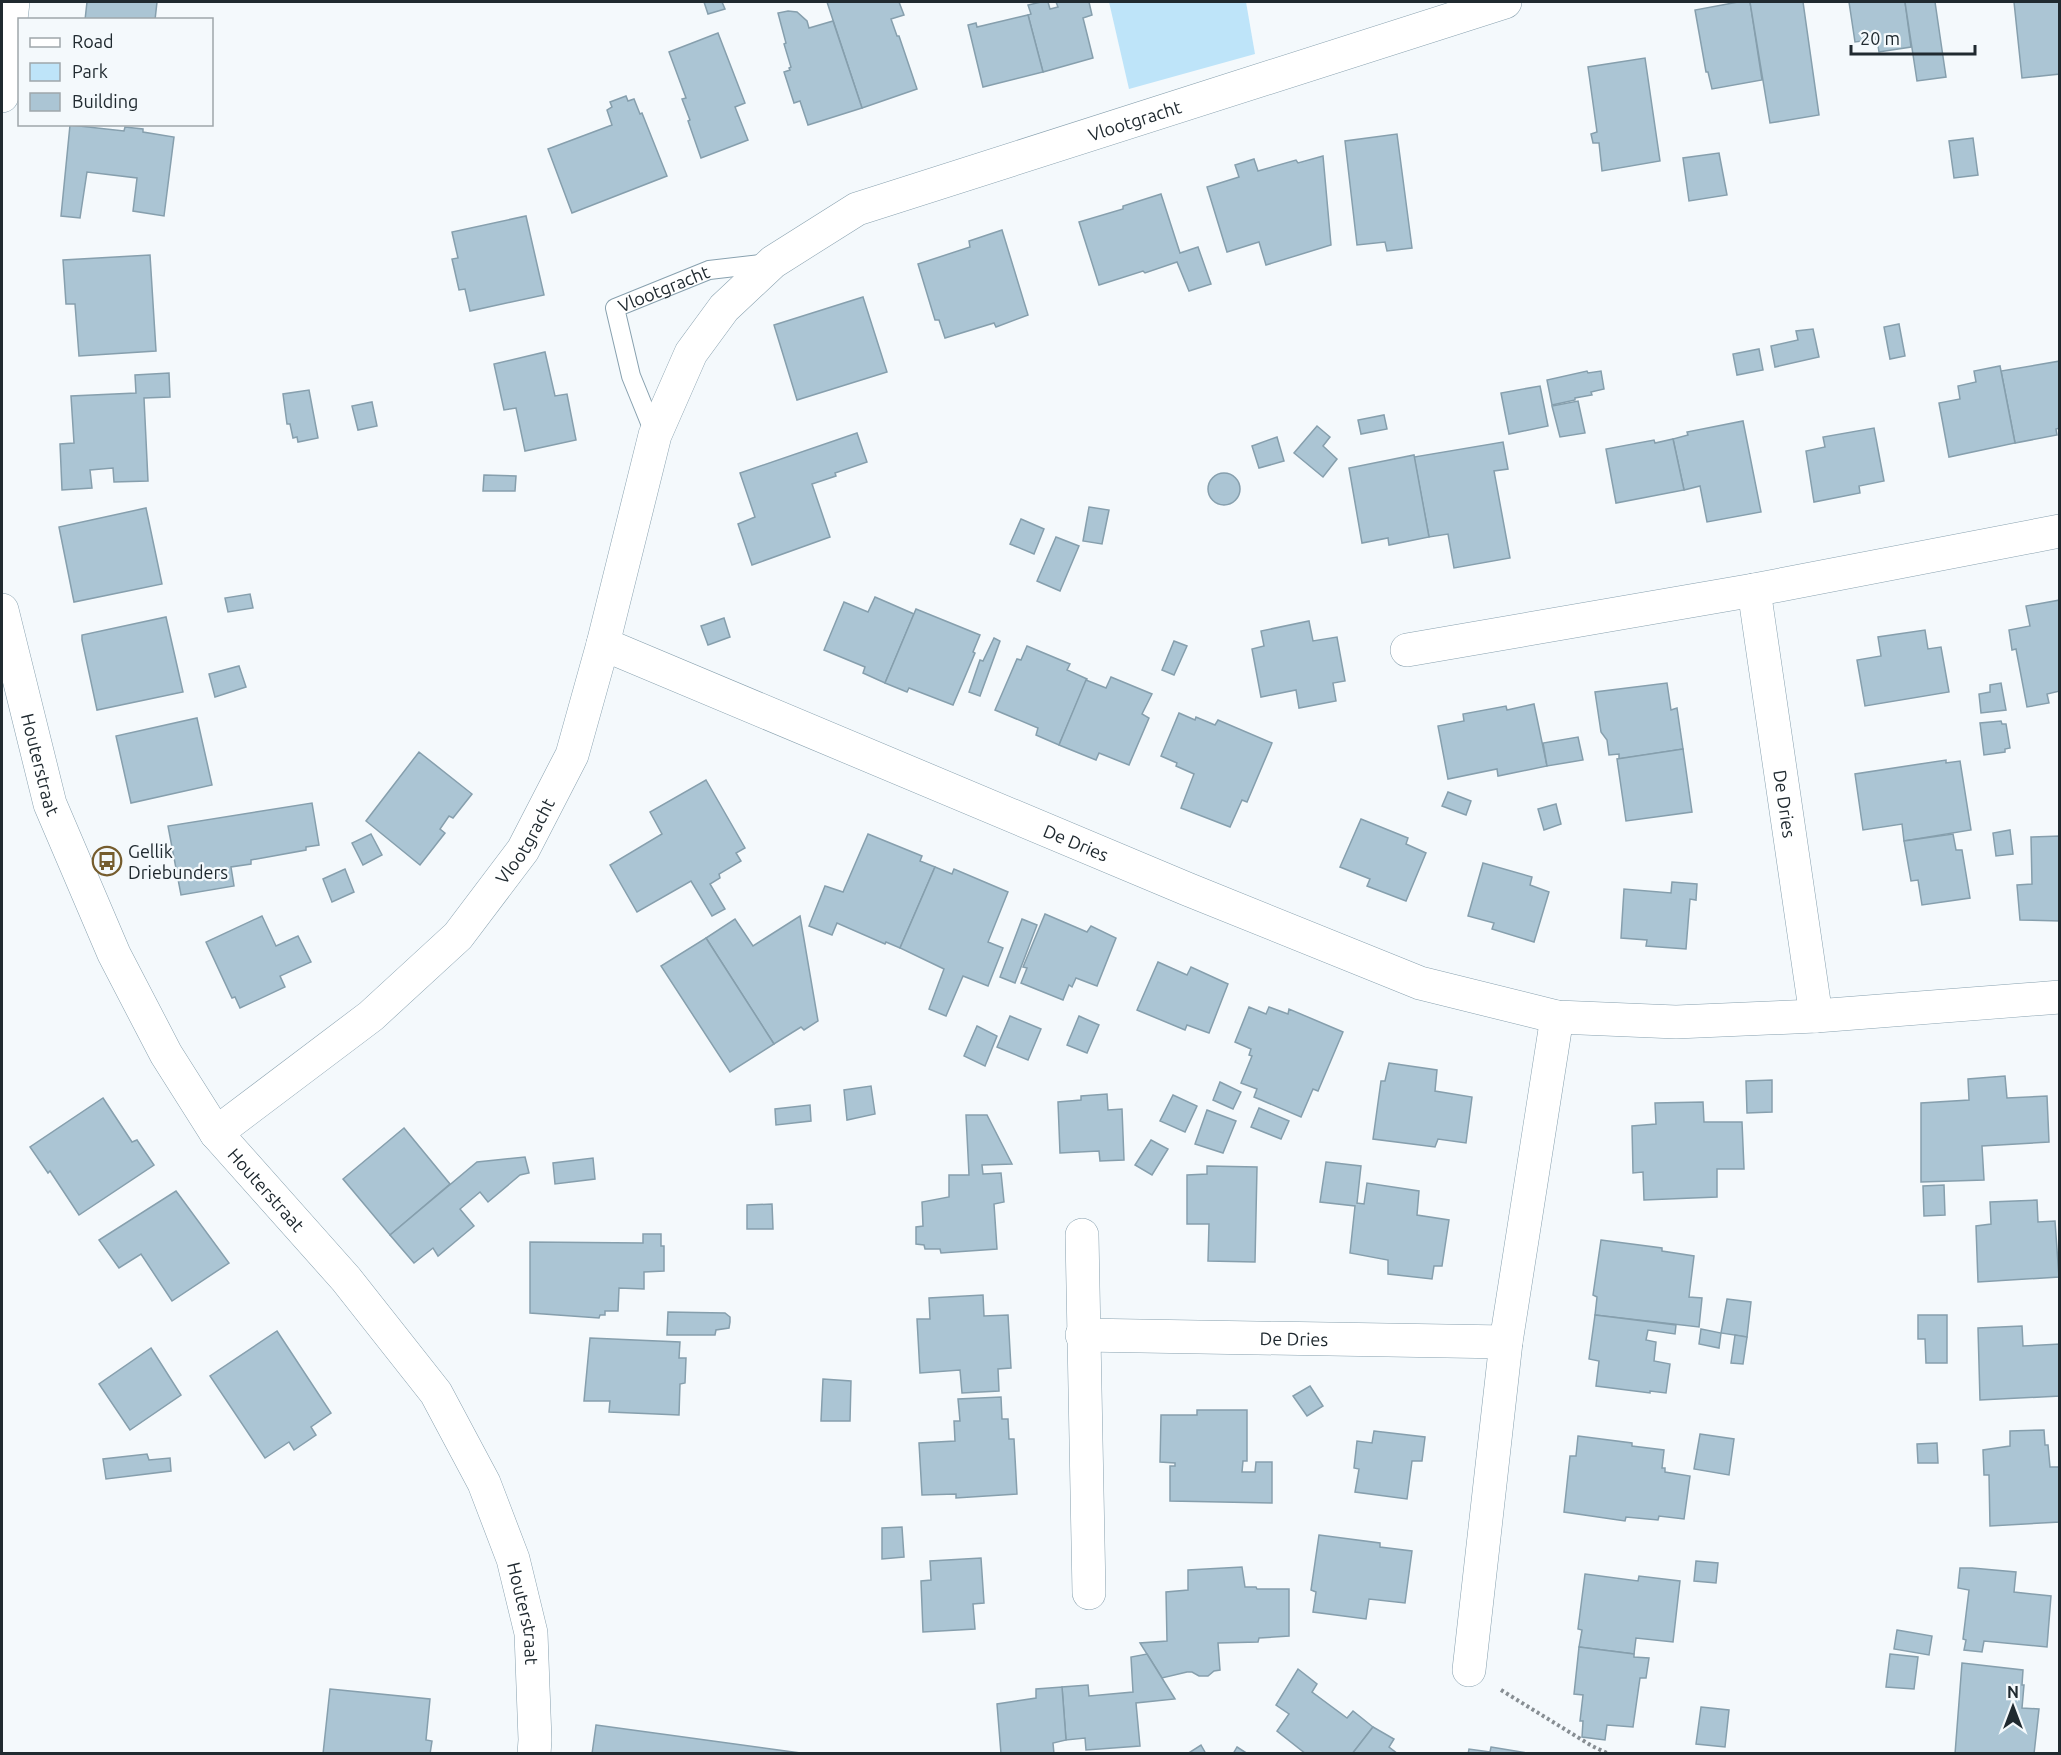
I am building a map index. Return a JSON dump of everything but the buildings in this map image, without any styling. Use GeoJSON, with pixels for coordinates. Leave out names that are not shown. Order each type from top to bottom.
{"type":"FeatureCollection","features":[{"type":"Feature","properties":{"kind":"street"},"geometry":{"type":"LineString","coordinates":[[2,96],[13,2]]}},
{"type":"Feature","properties":{"kind":"street","name":"Vlootgracht"},"geometry":{"type":"LineString","coordinates":[[216,1133],[371,1016],[458,936],[523,850],[572,755],[603,644],[655,435],[691,353],[724,308],[773,262],[857,209],[1505,2]]}},
{"type":"Feature","properties":{"kind":"street"},"geometry":{"type":"LineString","coordinates":[[1407,650],[1754,590],[2060,531]]}},
{"type":"Feature","properties":{"kind":"street","name":"De Dries"},"geometry":{"type":"LineString","coordinates":[[1754,590],[1816,1016]]}},
{"type":"Feature","properties":{"kind":"street","name":"Houterstraat"},"geometry":{"type":"LineString","coordinates":[[2,610],[50,804],[114,954],[166,1054],[216,1133],[346,1280],[436,1393],[484,1484],[513,1559],[531,1633],[534,1754]]}},
{"type":"Feature","properties":{"kind":"street","name":"De Dries"},"geometry":{"type":"LineString","coordinates":[[603,644],[1187,889],[1420,982],[1557,1017],[1676,1022],[1816,1016],[2060,997]]}},
{"type":"Feature","properties":{"kind":"street"},"geometry":{"type":"LineString","coordinates":[[1469,1670],[1506,1341],[1557,1017]]}},
{"type":"Feature","properties":{"kind":"street"},"geometry":{"type":"LineString","coordinates":[[1082,1235],[1082,1335],[1089,1593]]}},
{"type":"Feature","properties":{"kind":"street","name":"De Dries"},"geometry":{"type":"LineString","coordinates":[[1082,1335],[1506,1341]]}},
{"type":"Feature","properties":{"kind":"lane","name":"Vlootgracht"},"geometry":{"type":"LineString","coordinates":[[655,435],[631,376],[615,308],[709,270],[773,262]]}},
{"type":"Feature","properties":{"kind":"path"},"geometry":{"type":"LineString","coordinates":[[1469,1670],[1592,1746],[1609,1754]]}},
{"type":"Feature","properties":{"kind":"path"},"geometry":{"type":"LineString","coordinates":[[1591,1754],[1592,1746]]}},
{"type":"Feature","properties":{"kind":"green space"},"geometry":{"type":"Polygon","coordinates":[[[1109,2],[1246,2],[1255,54],[1129,89],[1109,2]]]}},
{"type":"Feature","properties":{"kind":"place","name":"Gellik Driebunders"},"geometry":{"type":"Point","coordinates":[107,861]}}]}
